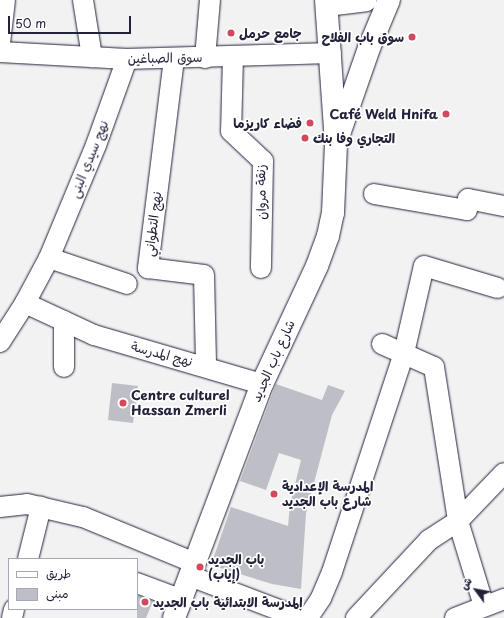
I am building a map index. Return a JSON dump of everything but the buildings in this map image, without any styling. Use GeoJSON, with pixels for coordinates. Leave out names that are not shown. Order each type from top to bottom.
{"type":"FeatureCollection","features":[{"type":"Feature","properties":{"kind":"main road"},"geometry":{"type":"LineString","coordinates":[[326,2],[366,0]]}},
{"type":"Feature","properties":{"kind":"main road","name":"شارع باب الجديد"},"geometry":{"type":"LineString","coordinates":[[336,143],[369,48],[389,0]]}},
{"type":"Feature","properties":{"kind":"main road","name":"شارع باب الجديد"},"geometry":{"type":"LineString","coordinates":[[178,609],[262,384],[325,245],[333,213],[336,143],[331,53],[326,2]]}},
{"type":"Feature","properties":{"kind":"street"},"geometry":{"type":"LineString","coordinates":[[0,43],[5,0]]}},
{"type":"Feature","properties":{"kind":"street"},"geometry":{"type":"LineString","coordinates":[[83,0],[92,57]]}},
{"type":"Feature","properties":{"kind":"street"},"geometry":{"type":"LineString","coordinates":[[206,58],[210,0]]}},
{"type":"Feature","properties":{"kind":"street","name":"سوق الصباغين"},"geometry":{"type":"LineString","coordinates":[[0,52],[127,59],[206,58],[331,53]]}},
{"type":"Feature","properties":{"kind":"street","name":"زنقة مروان"},"geometry":{"type":"LineString","coordinates":[[233,57],[231,131],[263,161],[261,268]]}},
{"type":"Feature","properties":{"kind":"street","name":"نهج التطواني"},"geometry":{"type":"LineString","coordinates":[[174,58],[148,268],[204,275],[206,366]]}},
{"type":"Feature","properties":{"kind":"street","name":"نهج سيدي البنى"},"geometry":{"type":"LineString","coordinates":[[0,342],[25,303],[49,258],[96,145],[127,59]]}},
{"type":"Feature","properties":{"kind":"street"},"geometry":{"type":"LineString","coordinates":[[374,194],[467,210],[468,199],[504,206]]}},
{"type":"Feature","properties":{"kind":"street"},"geometry":{"type":"LineString","coordinates":[[49,258],[127,284]]}},
{"type":"Feature","properties":{"kind":"street"},"geometry":{"type":"LineString","coordinates":[[0,507],[27,504],[84,517],[287,613],[302,617],[321,598],[332,572],[404,353],[424,266],[498,288]]}},
{"type":"Feature","properties":{"kind":"street","name":"نهج المدرسة"},"geometry":{"type":"LineString","coordinates":[[25,303],[94,335],[206,366],[262,384]]}},
{"type":"Feature","properties":{"kind":"street"},"geometry":{"type":"LineString","coordinates":[[64,321],[64,367]]}},
{"type":"Feature","properties":{"kind":"street"},"geometry":{"type":"LineString","coordinates":[[382,344],[434,367],[458,521],[478,611]]}},
{"type":"Feature","properties":{"kind":"street"},"geometry":{"type":"LineString","coordinates":[[356,618],[428,540],[458,521],[504,474]]}},
{"type":"Feature","properties":{"kind":"street"},"geometry":{"type":"LineString","coordinates":[[28,558],[41,507]]}},
{"type":"Feature","properties":{"kind":"street"},"geometry":{"type":"LineString","coordinates":[[138,584],[178,609]]}},
{"type":"Feature","properties":{"kind":"street"},"geometry":{"type":"LineString","coordinates":[[455,618],[478,611],[504,599]]}},
{"type":"Feature","properties":{"kind":"place","name":"جامع حرمل"},"geometry":{"type":"Point","coordinates":[231,33]}},
{"type":"Feature","properties":{"kind":"place","name":"سوق باب الفلاح"},"geometry":{"type":"Point","coordinates":[412,37]}},
{"type":"Feature","properties":{"kind":"place","name":"Café Weld Hnifa"},"geometry":{"type":"Point","coordinates":[446,114]}},
{"type":"Feature","properties":{"kind":"place","name":"فضاء كاريزما"},"geometry":{"type":"Point","coordinates":[310,123]}},
{"type":"Feature","properties":{"kind":"place","name":"التجاري وفا بنك"},"geometry":{"type":"Point","coordinates":[305,138]}},
{"type":"Feature","properties":{"kind":"place","name":"Centre culturel Hassan Zmerli"},"geometry":{"type":"Point","coordinates":[123,403]}},
{"type":"Feature","properties":{"kind":"place","name":"المدرسة الإعدادية شارع باب الجديد"},"geometry":{"type":"Point","coordinates":[274,494]}},
{"type":"Feature","properties":{"kind":"place","name":"باب الجديد (إياب)"},"geometry":{"type":"Point","coordinates":[200,567]}},
{"type":"Feature","properties":{"kind":"place","name":"المدرسة الابتدائية باب الجديد"},"geometry":{"type":"Point","coordinates":[145,602]}}]}
